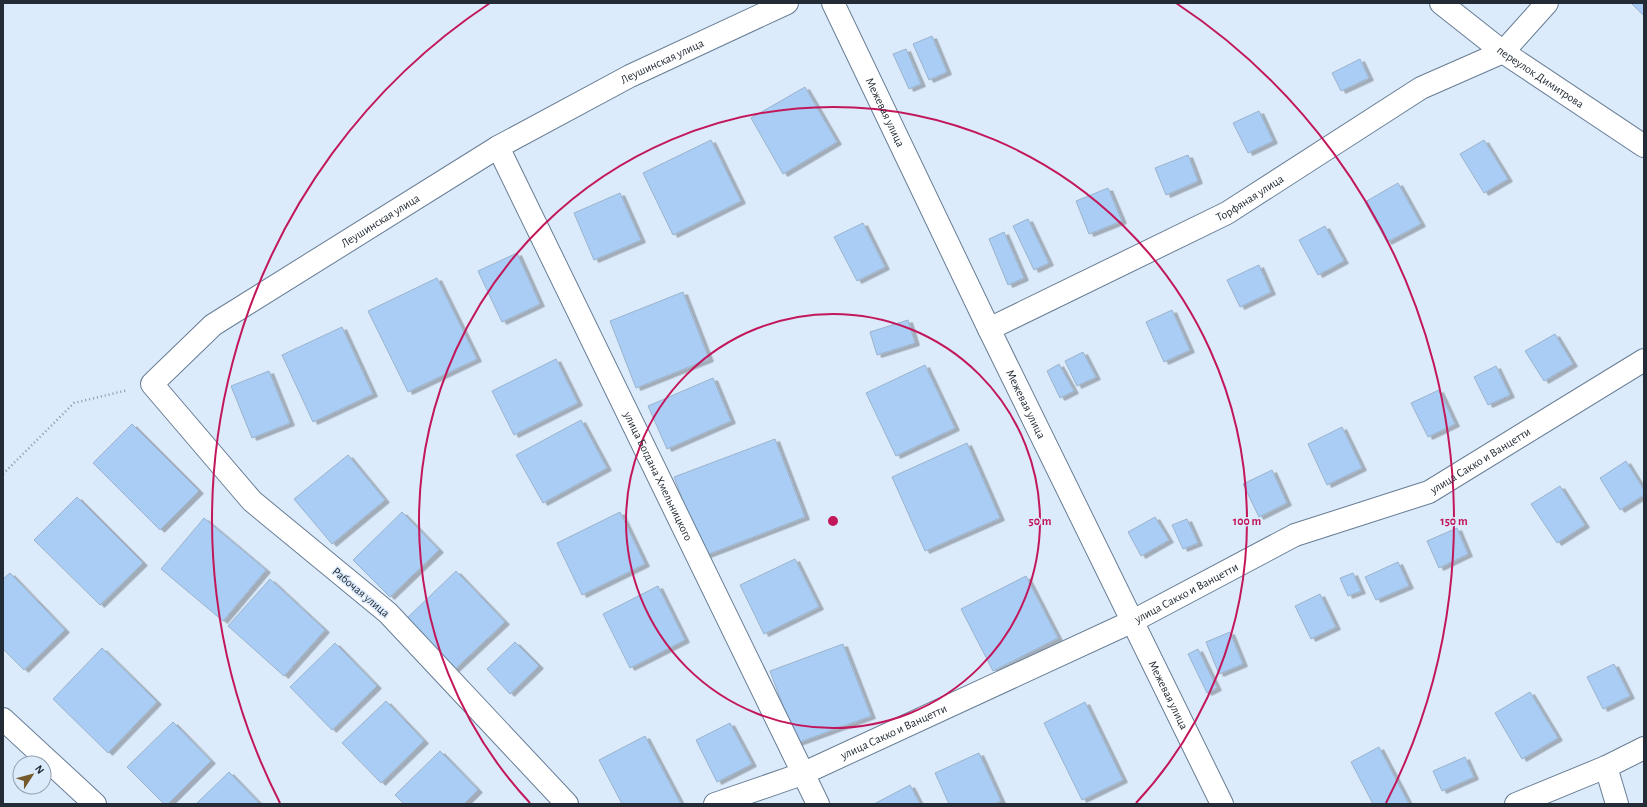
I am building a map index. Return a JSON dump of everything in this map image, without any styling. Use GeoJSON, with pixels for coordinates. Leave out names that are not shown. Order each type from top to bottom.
{"type":"FeatureCollection","features":[{"type":"Feature","properties":{"kind":"street","name":"Леушинская улица"},"geometry":{"type":"LineString","coordinates":[[152,384],[213,325],[498,147],[630,76],[787,3]]}},
{"type":"Feature","properties":{"kind":"street","name":"Межевая улица"},"geometry":{"type":"LineString","coordinates":[[833,3],[989,330],[1131,622],[1222,804]]}},
{"type":"Feature","properties":{"kind":"street","name":"переулок Димитрова"},"geometry":{"type":"LineString","coordinates":[[1441,3],[1503,52],[1644,146]]}},
{"type":"Feature","properties":{"kind":"street"},"geometry":{"type":"LineString","coordinates":[[1503,52],[1547,3]]}},
{"type":"Feature","properties":{"kind":"street","name":"Торфяная улица"},"geometry":{"type":"LineString","coordinates":[[989,330],[1227,214],[1421,88],[1503,52]]}},
{"type":"Feature","properties":{"kind":"street","name":"улица Богдана Хмельницкого"},"geometry":{"type":"LineString","coordinates":[[498,147],[802,774],[818,804]]}},
{"type":"Feature","properties":{"kind":"street","name":"улица Сакко и Ванцетти"},"geometry":{"type":"LineString","coordinates":[[715,804],[802,774],[1131,622],[1296,535],[1429,492],[1644,360]]}},
{"type":"Feature","properties":{"kind":"street","name":"Рабочая улица"},"geometry":{"type":"LineString","coordinates":[[152,384],[252,501],[388,613],[567,804]]}},
{"type":"Feature","properties":{"kind":"street"},"geometry":{"type":"LineString","coordinates":[[3,719],[95,804]]}},
{"type":"Feature","properties":{"kind":"street"},"geometry":{"type":"LineString","coordinates":[[1516,804],[1606,767],[1644,748]]}},
{"type":"Feature","properties":{"kind":"street"},"geometry":{"type":"LineString","coordinates":[[1606,767],[1617,804]]}},
{"type":"Feature","properties":{"kind":"path"},"geometry":{"type":"LineString","coordinates":[[3,474],[74,403],[152,384]]}},
{"type":"Feature","properties":{"kind":"building"},"geometry":{"type":"Polygon","coordinates":[[[1631,3],[1644,3],[1644,16],[1631,3]]]}},
{"type":"Feature","properties":{"kind":"building"},"geometry":{"type":"Polygon","coordinates":[[[932,36],[947,72],[929,80],[913,44],[932,36]]]}},
{"type":"Feature","properties":{"kind":"building"},"geometry":{"type":"Polygon","coordinates":[[[906,49],[921,84],[909,89],[893,54],[906,49]]]}},
{"type":"Feature","properties":{"kind":"building"},"geometry":{"type":"Polygon","coordinates":[[[1360,59],[1369,78],[1341,91],[1332,73],[1360,59]]]}},
{"type":"Feature","properties":{"kind":"building"},"geometry":{"type":"Polygon","coordinates":[[[805,87],[837,142],[783,174],[751,118],[805,87]]]}},
{"type":"Feature","properties":{"kind":"building"},"geometry":{"type":"Polygon","coordinates":[[[1259,111],[1273,141],[1248,153],[1233,123],[1259,111]]]}},
{"type":"Feature","properties":{"kind":"building"},"geometry":{"type":"Polygon","coordinates":[[[711,140],[741,201],[673,235],[643,173],[711,140]]]}},
{"type":"Feature","properties":{"kind":"building"},"geometry":{"type":"Polygon","coordinates":[[[1484,140],[1508,179],[1484,193],[1460,154],[1484,140]]]}},
{"type":"Feature","properties":{"kind":"building"},"geometry":{"type":"Polygon","coordinates":[[[1188,155],[1198,181],[1166,195],[1155,168],[1188,155]]]}},
{"type":"Feature","properties":{"kind":"building"},"geometry":{"type":"Polygon","coordinates":[[[1398,183],[1421,224],[1387,242],[1365,202],[1398,183]]]}},
{"type":"Feature","properties":{"kind":"building"},"geometry":{"type":"Polygon","coordinates":[[[1108,188],[1122,221],[1089,234],[1076,201],[1108,188]]]}},
{"type":"Feature","properties":{"kind":"building"},"geometry":{"type":"Polygon","coordinates":[[[620,193],[641,240],[594,260],[574,213],[620,193]]]}},
{"type":"Feature","properties":{"kind":"building"},"geometry":{"type":"Polygon","coordinates":[[[1028,219],[1049,263],[1034,270],[1013,226],[1028,219]]]}},
{"type":"Feature","properties":{"kind":"building"},"geometry":{"type":"Polygon","coordinates":[[[863,223],[885,267],[857,281],[834,237],[863,223]]]}},
{"type":"Feature","properties":{"kind":"building"},"geometry":{"type":"Polygon","coordinates":[[[1325,226],[1344,261],[1318,275],[1299,240],[1325,226]]]}},
{"type":"Feature","properties":{"kind":"building"},"geometry":{"type":"Polygon","coordinates":[[[1004,232],[1024,278],[1008,285],[989,239],[1004,232]]]}},
{"type":"Feature","properties":{"kind":"building"},"geometry":{"type":"Polygon","coordinates":[[[517,253],[540,304],[502,322],[478,271],[517,253]]]}},
{"type":"Feature","properties":{"kind":"building"},"geometry":{"type":"Polygon","coordinates":[[[1259,265],[1271,292],[1240,307],[1227,280],[1259,265]]]}},
{"type":"Feature","properties":{"kind":"building"},"geometry":{"type":"Polygon","coordinates":[[[437,278],[477,359],[408,392],[368,311],[437,278]]]}},
{"type":"Feature","properties":{"kind":"building"},"geometry":{"type":"Polygon","coordinates":[[[683,292],[709,359],[636,388],[610,321],[683,292]]]}},
{"type":"Feature","properties":{"kind":"building"},"geometry":{"type":"Polygon","coordinates":[[[1172,310],[1190,350],[1164,362],[1146,322],[1172,310]]]}},
{"type":"Feature","properties":{"kind":"building"},"geometry":{"type":"Polygon","coordinates":[[[908,320],[915,343],[877,355],[870,332],[908,320]]]}},
{"type":"Feature","properties":{"kind":"building"},"geometry":{"type":"Polygon","coordinates":[[[342,327],[373,394],[313,422],[282,355],[342,327]]]}},
{"type":"Feature","properties":{"kind":"building"},"geometry":{"type":"Polygon","coordinates":[[[1555,334],[1573,364],[1544,381],[1525,351],[1555,334]]]}},
{"type":"Feature","properties":{"kind":"building"},"geometry":{"type":"Polygon","coordinates":[[[1083,352],[1096,377],[1077,386],[1065,361],[1083,352]]]}},
{"type":"Feature","properties":{"kind":"building"},"geometry":{"type":"Polygon","coordinates":[[[556,359],[578,403],[514,435],[492,391],[556,359]]]}},
{"type":"Feature","properties":{"kind":"building"},"geometry":{"type":"Polygon","coordinates":[[[1059,364],[1074,391],[1060,398],[1047,371],[1059,364]]]}},
{"type":"Feature","properties":{"kind":"building"},"geometry":{"type":"Polygon","coordinates":[[[925,365],[955,428],[896,456],[866,393],[925,365]]]}},
{"type":"Feature","properties":{"kind":"building"},"geometry":{"type":"Polygon","coordinates":[[[1496,366],[1510,395],[1488,405],[1474,377],[1496,366]]]}},
{"type":"Feature","properties":{"kind":"building"},"geometry":{"type":"Polygon","coordinates":[[[269,371],[290,423],[252,438],[231,386],[269,371]]]}},
{"type":"Feature","properties":{"kind":"building"},"geometry":{"type":"Polygon","coordinates":[[[713,378],[731,421],[667,449],[648,406],[713,378]]]}},
{"type":"Feature","properties":{"kind":"building"},"geometry":{"type":"Polygon","coordinates":[[[1439,390],[1455,424],[1428,437],[1411,403],[1439,390]]]}},
{"type":"Feature","properties":{"kind":"building"},"geometry":{"type":"Polygon","coordinates":[[[581,420],[607,468],[543,503],[516,455],[581,420]]]}},
{"type":"Feature","properties":{"kind":"building"},"geometry":{"type":"Polygon","coordinates":[[[132,424],[199,491],[160,530],[93,463],[132,424]]]}},
{"type":"Feature","properties":{"kind":"building"},"geometry":{"type":"Polygon","coordinates":[[[1342,427],[1362,468],[1327,485],[1308,444],[1342,427]]]}},
{"type":"Feature","properties":{"kind":"building"},"geometry":{"type":"Polygon","coordinates":[[[775,439],[805,517],[704,556],[674,477],[775,439]]]}},
{"type":"Feature","properties":{"kind":"building"},"geometry":{"type":"Polygon","coordinates":[[[967,443],[1000,518],[925,551],[892,477],[967,443]]]}},
{"type":"Feature","properties":{"kind":"building"},"geometry":{"type":"Polygon","coordinates":[[[348,455],[385,500],[332,544],[294,499],[348,455]]]}},
{"type":"Feature","properties":{"kind":"building"},"geometry":{"type":"Polygon","coordinates":[[[1626,461],[1644,490],[1644,495],[1620,510],[1600,478],[1626,461]]]}},
{"type":"Feature","properties":{"kind":"building"},"geometry":{"type":"Polygon","coordinates":[[[1272,470],[1287,503],[1259,517],[1243,484],[1272,470]]]}},
{"type":"Feature","properties":{"kind":"building"},"geometry":{"type":"Polygon","coordinates":[[[1560,486],[1585,525],[1557,543],[1531,504],[1560,486]]]}},
{"type":"Feature","properties":{"kind":"building"},"geometry":{"type":"Polygon","coordinates":[[[77,497],[143,563],[100,605],[34,540],[77,497]]]}},
{"type":"Feature","properties":{"kind":"building"},"geometry":{"type":"Polygon","coordinates":[[[402,512],[439,550],[390,597],[353,560],[402,512]]]}},
{"type":"Feature","properties":{"kind":"building"},"geometry":{"type":"Polygon","coordinates":[[[620,512],[645,564],[582,595],[557,543],[620,512]]]}},
{"type":"Feature","properties":{"kind":"building"},"geometry":{"type":"Polygon","coordinates":[[[1155,517],[1169,540],[1141,556],[1128,532],[1155,517]]]}},
{"type":"Feature","properties":{"kind":"building"},"geometry":{"type":"Polygon","coordinates":[[[204,518],[266,570],[223,621],[161,569],[204,518]]]}},
{"type":"Feature","properties":{"kind":"building"},"geometry":{"type":"Polygon","coordinates":[[[1187,519],[1198,543],[1183,549],[1172,525],[1187,519]]]}},
{"type":"Feature","properties":{"kind":"building"},"geometry":{"type":"Polygon","coordinates":[[[1457,528],[1468,554],[1439,568],[1427,541],[1457,528]]]}},
{"type":"Feature","properties":{"kind":"building"},"geometry":{"type":"Polygon","coordinates":[[[795,559],[819,607],[764,634],[740,585],[795,559]]]}},
{"type":"Feature","properties":{"kind":"building"},"geometry":{"type":"Polygon","coordinates":[[[1398,562],[1409,586],[1376,600],[1365,577],[1398,562]]]}},
{"type":"Feature","properties":{"kind":"building"},"geometry":{"type":"Polygon","coordinates":[[[456,571],[505,622],[453,671],[405,620],[456,571]]]}},
{"type":"Feature","properties":{"kind":"building"},"geometry":{"type":"Polygon","coordinates":[[[10,573],[65,630],[24,670],[3,649],[3,579],[10,573]]]}},
{"type":"Feature","properties":{"kind":"building"},"geometry":{"type":"Polygon","coordinates":[[[1353,573],[1361,591],[1348,596],[1340,578],[1353,573]]]}},
{"type":"Feature","properties":{"kind":"building"},"geometry":{"type":"Polygon","coordinates":[[[1026,576],[1058,638],[993,671],[961,609],[1026,576]]]}},
{"type":"Feature","properties":{"kind":"building"},"geometry":{"type":"Polygon","coordinates":[[[270,579],[325,630],[284,676],[228,626],[270,579]]]}},
{"type":"Feature","properties":{"kind":"building"},"geometry":{"type":"Polygon","coordinates":[[[658,586],[685,640],[630,668],[603,614],[658,586]]]}},
{"type":"Feature","properties":{"kind":"building"},"geometry":{"type":"Polygon","coordinates":[[[1320,594],[1336,627],[1311,639],[1295,606],[1320,594]]]}},
{"type":"Feature","properties":{"kind":"building"},"geometry":{"type":"Polygon","coordinates":[[[1230,632],[1243,664],[1219,674],[1206,642],[1230,632]]]}},
{"type":"Feature","properties":{"kind":"building"},"geometry":{"type":"Polygon","coordinates":[[[515,642],[539,666],[510,694],[487,669],[515,642]]]}},
{"type":"Feature","properties":{"kind":"building"},"geometry":{"type":"Polygon","coordinates":[[[335,643],[377,686],[332,730],[290,687],[335,643]]]}},
{"type":"Feature","properties":{"kind":"building"},"geometry":{"type":"Polygon","coordinates":[[[843,644],[871,716],[797,743],[770,671],[843,644]]]}},
{"type":"Feature","properties":{"kind":"building"},"geometry":{"type":"Polygon","coordinates":[[[102,648],[157,702],[108,753],[53,699],[102,648]]]}},
{"type":"Feature","properties":{"kind":"building"},"geometry":{"type":"Polygon","coordinates":[[[1198,649],[1217,688],[1207,693],[1188,654],[1198,649]]]}},
{"type":"Feature","properties":{"kind":"building"},"geometry":{"type":"Polygon","coordinates":[[[1614,664],[1630,696],[1603,709],[1587,677],[1614,664]]]}},
{"type":"Feature","properties":{"kind":"building"},"geometry":{"type":"Polygon","coordinates":[[[1530,692],[1558,738],[1522,759],[1495,713],[1530,692]]]}},
{"type":"Feature","properties":{"kind":"building"},"geometry":{"type":"Polygon","coordinates":[[[386,701],[424,741],[381,783],[342,743],[386,701]]]}},
{"type":"Feature","properties":{"kind":"building"},"geometry":{"type":"Polygon","coordinates":[[[1085,702],[1123,780],[1082,800],[1044,723],[1085,702]]]}},
{"type":"Feature","properties":{"kind":"building"},"geometry":{"type":"Polygon","coordinates":[[[173,722],[211,761],[168,804],[164,804],[127,767],[173,722]]]}},
{"type":"Feature","properties":{"kind":"building"},"geometry":{"type":"Polygon","coordinates":[[[730,723],[752,764],[717,782],[696,740],[730,723]]]}},
{"type":"Feature","properties":{"kind":"building"},"geometry":{"type":"Polygon","coordinates":[[[645,736],[681,804],[622,804],[599,760],[645,736]]]}},
{"type":"Feature","properties":{"kind":"building"},"geometry":{"type":"Polygon","coordinates":[[[1379,747],[1409,804],[1373,804],[1351,762],[1379,747]]]}},
{"type":"Feature","properties":{"kind":"building"},"geometry":{"type":"Polygon","coordinates":[[[440,751],[478,790],[464,804],[404,804],[395,795],[440,751]]]}},
{"type":"Feature","properties":{"kind":"building"},"geometry":{"type":"Polygon","coordinates":[[[979,753],[1001,801],[994,804],[949,804],[935,773],[979,753]]]}},
{"type":"Feature","properties":{"kind":"building"},"geometry":{"type":"Polygon","coordinates":[[[1465,757],[1474,777],[1442,791],[1433,771],[1465,757]]]}},
{"type":"Feature","properties":{"kind":"building"},"geometry":{"type":"Polygon","coordinates":[[[229,772],[260,804],[196,804],[229,772]]]}},
{"type":"Feature","properties":{"kind":"building"},"geometry":{"type":"Polygon","coordinates":[[[910,785],[920,804],[874,804],[910,785]]]}}]}
